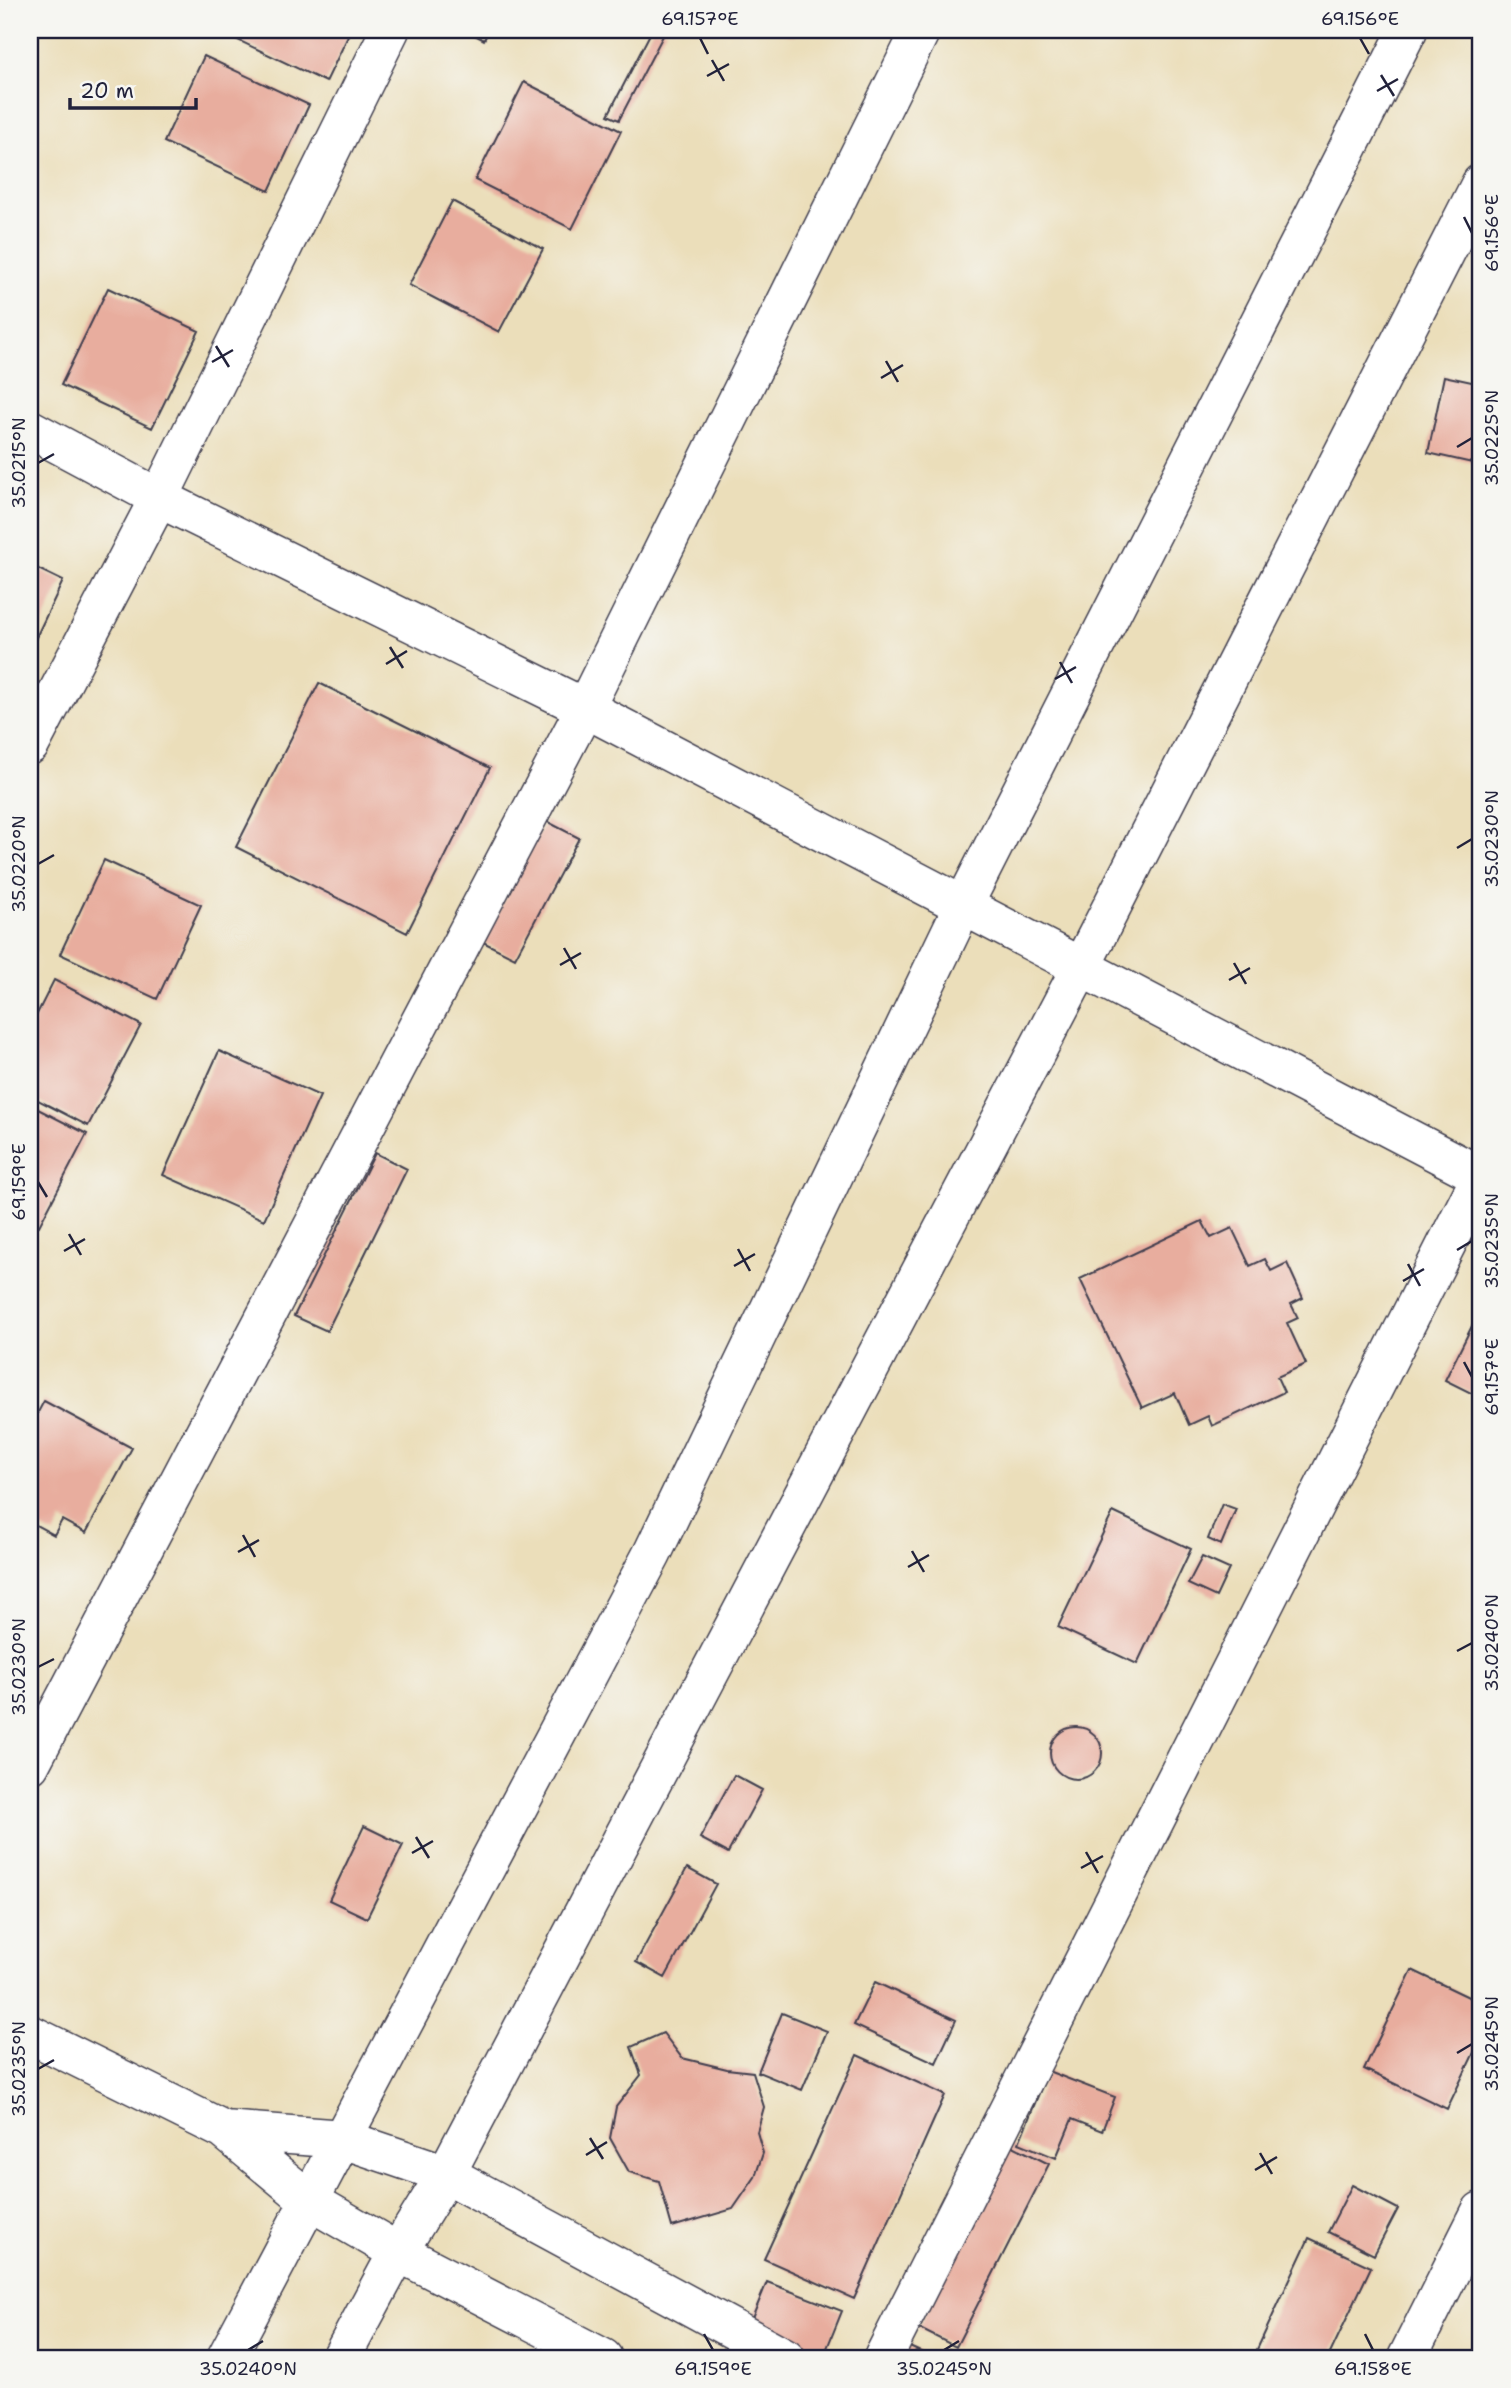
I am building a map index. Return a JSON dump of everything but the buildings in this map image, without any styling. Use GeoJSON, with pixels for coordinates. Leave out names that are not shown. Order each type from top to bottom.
{"type":"FeatureCollection","features":[{"type":"Feature","properties":{"kind":"street"},"geometry":{"type":"LineString","coordinates":[[30,745],[159,498],[390,30]]}},
{"type":"Feature","properties":{"kind":"street"},"geometry":{"type":"LineString","coordinates":[[30,1765],[585,708],[921,30]]}},
{"type":"Feature","properties":{"kind":"street"},"geometry":{"type":"LineString","coordinates":[[226,2358],[652,1554],[963,906],[1408,30]]}},
{"type":"Feature","properties":{"kind":"street"},"geometry":{"type":"LineString","coordinates":[[341,2358],[398,2252],[446,2174],[1080,967],[1481,183]]}},
{"type":"Feature","properties":{"kind":"street"},"geometry":{"type":"LineString","coordinates":[[30,429],[159,498],[585,708],[1481,1176],[883,2358]]}},
{"type":"Feature","properties":{"kind":"street"},"geometry":{"type":"LineString","coordinates":[[30,2034],[224,2130],[310,2202],[398,2252],[603,2358]]}},
{"type":"Feature","properties":{"kind":"street"},"geometry":{"type":"LineString","coordinates":[[224,2130],[343,2139],[446,2174],[786,2358]]}},
{"type":"Feature","properties":{"kind":"street"},"geometry":{"type":"LineString","coordinates":[[1407,2358],[1481,2211]]}}]}
